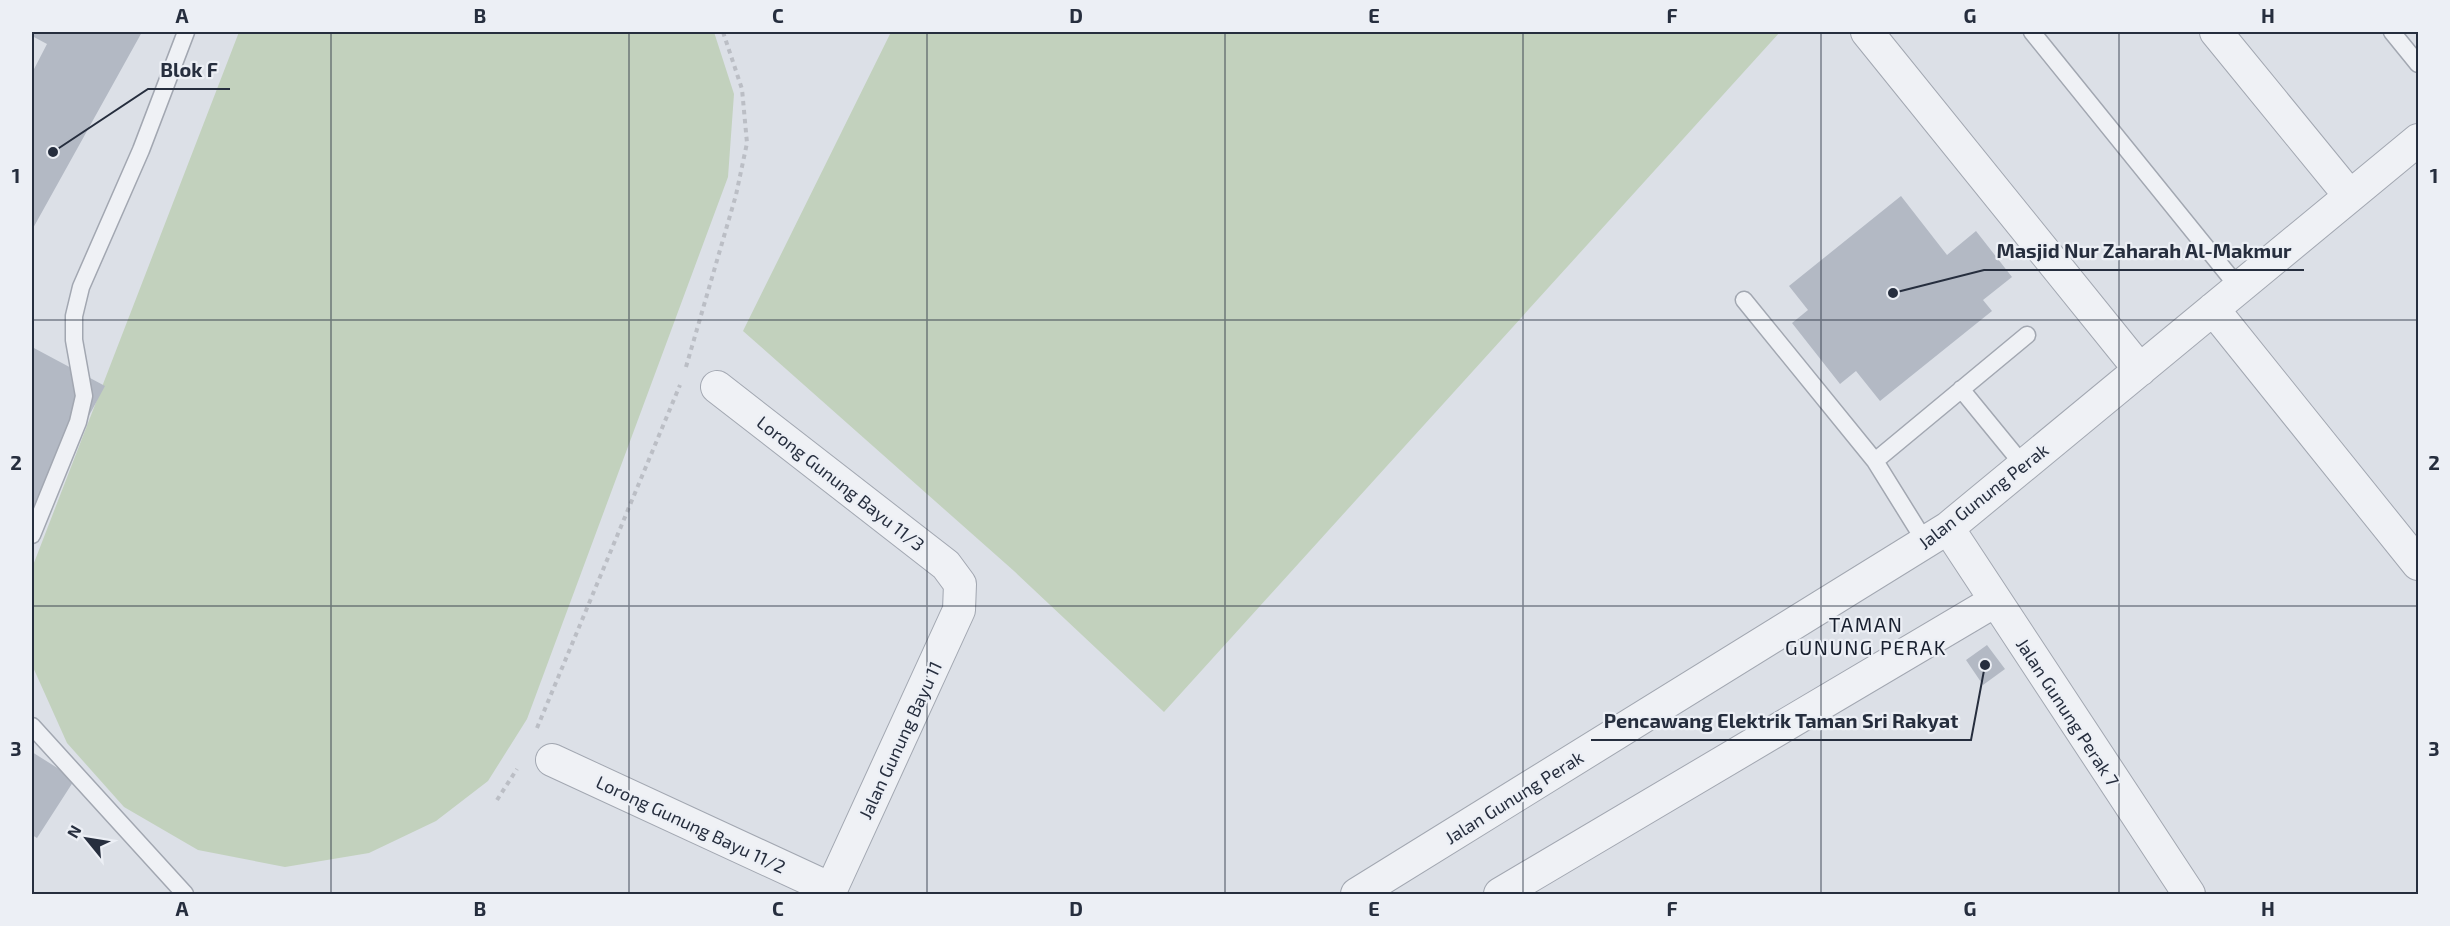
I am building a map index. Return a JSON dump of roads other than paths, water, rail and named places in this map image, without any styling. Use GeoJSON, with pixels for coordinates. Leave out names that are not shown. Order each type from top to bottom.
{"type":"FeatureCollection","features":[{"type":"Feature","properties":{"kind":"street"},"geometry":{"type":"LineString","coordinates":[[1867,32],[2140,370]]}},
{"type":"Feature","properties":{"kind":"street"},"geometry":{"type":"LineString","coordinates":[[2216,32],[2350,196]]}},
{"type":"Feature","properties":{"kind":"street","name":"Jalan Gunung Perak"},"geometry":{"type":"LineString","coordinates":[[1357,894],[1937,536],[2418,140]]}},
{"type":"Feature","properties":{"kind":"street"},"geometry":{"type":"LineString","coordinates":[[2213,309],[2418,564]]}},
{"type":"Feature","properties":{"kind":"street","name":"Lorong Gunung Bayu 11/3"},"geometry":{"type":"LineString","coordinates":[[717,387],[946,565],[960,584]]}},
{"type":"Feature","properties":{"kind":"street","name":"Jalan Gunung Perak 7"},"geometry":{"type":"LineString","coordinates":[[1937,536],[1995,601],[2189,894]]}},
{"type":"Feature","properties":{"kind":"street","name":"Jalan Gunung Bayu 11"},"geometry":{"type":"LineString","coordinates":[[830,892],[960,610],[960,584]]}},
{"type":"Feature","properties":{"kind":"street"},"geometry":{"type":"LineString","coordinates":[[1500,894],[1995,601]]}},
{"type":"Feature","properties":{"kind":"street","name":"Lorong Gunung Bayu 11/2"},"geometry":{"type":"LineString","coordinates":[[542,749],[830,892]]}},
{"type":"Feature","properties":{"kind":"lane"},"geometry":{"type":"LineString","coordinates":[[32,535],[78,422],[84,396],[74,340],[74,316],[81,287],[141,150],[186,32]]}},
{"type":"Feature","properties":{"kind":"lane"},"geometry":{"type":"LineString","coordinates":[[2032,32],[2239,288]]}},
{"type":"Feature","properties":{"kind":"lane"},"geometry":{"type":"LineString","coordinates":[[2392,32],[2418,64]]}},
{"type":"Feature","properties":{"kind":"lane"},"geometry":{"type":"LineString","coordinates":[[1744,300],[1937,536]]}},
{"type":"Feature","properties":{"kind":"lane"},"geometry":{"type":"LineString","coordinates":[[1875,461],[2027,335]]}},
{"type":"Feature","properties":{"kind":"lane"},"geometry":{"type":"LineString","coordinates":[[1961,389],[2024,466]]}},
{"type":"Feature","properties":{"kind":"lane"},"geometry":{"type":"LineString","coordinates":[[32,726],[185,894]]}},
{"type":"Feature","properties":{"kind":"place","name":"Blok F"},"geometry":{"type":"Point","coordinates":[53,152]}},
{"type":"Feature","properties":{"kind":"place","name":"Masjid Nur Zaharah Al-Makmur"},"geometry":{"type":"Point","coordinates":[1893,293]}},
{"type":"Feature","properties":{"kind":"place","name":"Pencawang Elektrik Taman Sri Rakyat"},"geometry":{"type":"Point","coordinates":[1985,665]}},
{"type":"Feature","properties":{"kind":"district","name":"TAMAN GUNUNG PERAK"},"geometry":{"type":"Point","coordinates":[1866,636]}}]}
